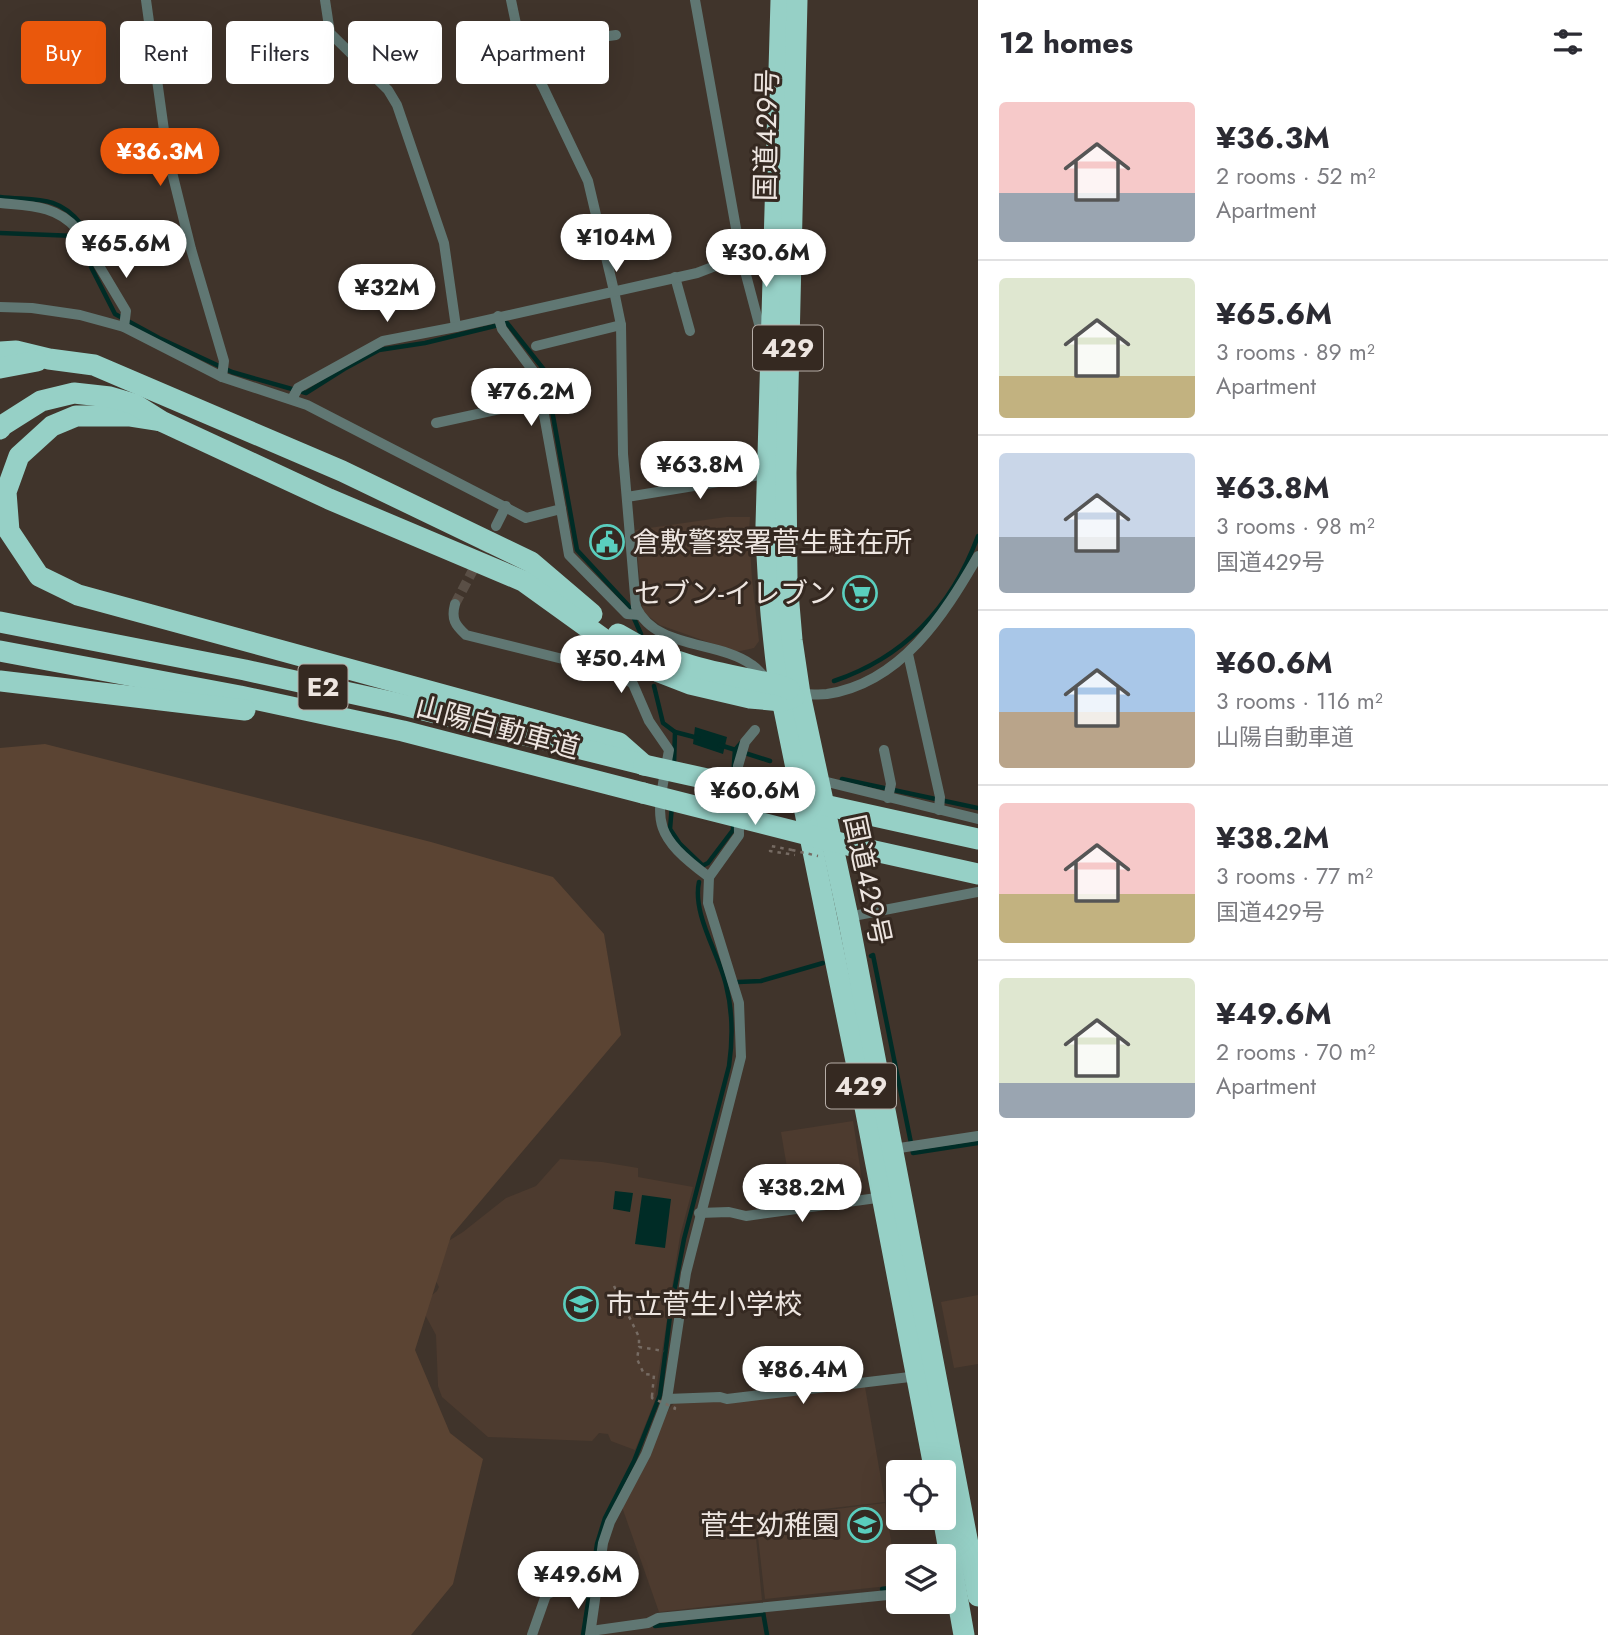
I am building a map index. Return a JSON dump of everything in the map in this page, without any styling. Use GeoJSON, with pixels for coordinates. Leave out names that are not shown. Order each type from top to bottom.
{"type":"FeatureCollection","features":[{"type":"Feature","properties":{"kind":"highway","name":"国道429号"},"geometry":{"type":"LineString","coordinates":[[781,0],[781,325],[786,581],[783,691],[818,780],[848,916],[905,1147],[892,1196]]}},
{"type":"Feature","properties":{"kind":"highway","name":"国道429号"},"geometry":{"type":"LineString","coordinates":[[797,0],[781,325],[767,474],[767,581],[783,691],[892,1196],[927,1374],[966,1590],[964,1635]]}},
{"type":"Feature","properties":{"kind":"highway"},"geometry":{"type":"LineString","coordinates":[[0,352],[16,351],[94,365],[142,384],[342,471],[531,562],[608,628],[632,643],[692,667],[783,691]]}},
{"type":"Feature","properties":{"kind":"highway"},"geometry":{"type":"LineString","coordinates":[[0,368],[49,359]]}},
{"type":"Feature","properties":{"kind":"highway"},"geometry":{"type":"LineString","coordinates":[[0,429],[41,401],[74,393],[110,397],[134,404],[161,421],[329,499],[523,581],[630,658],[659,672],[720,692],[783,691]]}},
{"type":"Feature","properties":{"kind":"highway"},"geometry":{"type":"LineString","coordinates":[[161,421],[129,416],[76,416],[52,426],[19,456],[6,492],[9,531],[39,576],[78,595],[619,743],[644,765]]}},
{"type":"Feature","properties":{"kind":"highway","name":"山陽自動車道"},"geometry":{"type":"LineString","coordinates":[[0,622],[391,702],[644,765],[978,839]]}},
{"type":"Feature","properties":{"kind":"highway","name":"山陽自動車道"},"geometry":{"type":"LineString","coordinates":[[0,651],[403,730],[852,846],[978,874]]}},
{"type":"Feature","properties":{"kind":"highway"},"geometry":{"type":"LineString","coordinates":[[0,681],[403,730]]}},
{"type":"Feature","properties":{"kind":"highway","name":"国道429号"},"geometry":{"type":"LineString","coordinates":[[927,1374],[934,1460]]}},
{"type":"Feature","properties":{"kind":"highway","name":"国道429号"},"geometry":{"type":"LineString","coordinates":[[947,1530],[966,1590]]}},
{"type":"Feature","properties":{"kind":"street"},"geometry":{"type":"LineString","coordinates":[[146,0],[167,152],[224,372]]}},
{"type":"Feature","properties":{"kind":"street"},"geometry":{"type":"LineString","coordinates":[[325,0],[331,33],[388,90],[397,105],[444,243],[456,327]]}},
{"type":"Feature","properties":{"kind":"street"},"geometry":{"type":"LineString","coordinates":[[511,0],[515,21]]}},
{"type":"Feature","properties":{"kind":"street"},"geometry":{"type":"LineString","coordinates":[[695,0],[741,256],[759,324],[781,325]]}},
{"type":"Feature","properties":{"kind":"street"},"geometry":{"type":"LineString","coordinates":[[609,36],[616,35]]}},
{"type":"Feature","properties":{"kind":"street"},"geometry":{"type":"LineString","coordinates":[[541,84],[589,181],[621,325],[623,454],[636,615]]}},
{"type":"Feature","properties":{"kind":"street"},"geometry":{"type":"LineString","coordinates":[[0,203],[46,208],[68,219],[92,255],[125,322]]}},
{"type":"Feature","properties":{"kind":"street"},"geometry":{"type":"LineString","coordinates":[[295,393],[383,341],[456,327],[500,323],[614,290],[696,273],[741,256]]}},
{"type":"Feature","properties":{"kind":"street"},"geometry":{"type":"LineString","coordinates":[[675,277],[690,331]]}},
{"type":"Feature","properties":{"kind":"street"},"geometry":{"type":"LineString","coordinates":[[0,307],[32,308],[125,322],[224,372],[295,393],[319,411],[526,517],[561,509]]}},
{"type":"Feature","properties":{"kind":"street"},"geometry":{"type":"LineString","coordinates":[[500,323],[534,369],[569,555],[606,594],[655,631],[746,661],[783,691],[828,694],[860,684],[885,672],[908,654],[931,628],[978,556]]}},
{"type":"Feature","properties":{"kind":"street"},"geometry":{"type":"LineString","coordinates":[[536,346],[621,325]]}},
{"type":"Feature","properties":{"kind":"street"},"geometry":{"type":"LineString","coordinates":[[436,423],[541,400]]}},
{"type":"Feature","properties":{"kind":"street"},"geometry":{"type":"LineString","coordinates":[[627,497],[767,474]]}},
{"type":"Feature","properties":{"kind":"street"},"geometry":{"type":"LineString","coordinates":[[496,526],[506,506]]}},
{"type":"Feature","properties":{"kind":"street"},"geometry":{"type":"LineString","coordinates":[[455,604],[452,614],[456,626],[466,635],[619,673],[633,684],[649,721],[669,750],[659,813],[661,827],[669,842],[709,877]]}},
{"type":"Feature","properties":{"kind":"street"},"geometry":{"type":"LineString","coordinates":[[908,654],[940,803]]}},
{"type":"Feature","properties":{"kind":"street"},"geometry":{"type":"LineString","coordinates":[[755,730],[742,751],[738,766],[739,835],[709,877],[708,903],[739,1003],[741,1057],[699,1213],[686,1273],[667,1398],[646,1454],[610,1522],[603,1543],[592,1593],[591,1633],[648,1623],[658,1618],[886,1595]]}},
{"type":"Feature","properties":{"kind":"street"},"geometry":{"type":"LineString","coordinates":[[884,750],[889,792]]}},
{"type":"Feature","properties":{"kind":"street"},"geometry":{"type":"LineString","coordinates":[[818,780],[940,803],[978,819]]}},
{"type":"Feature","properties":{"kind":"street"},"geometry":{"type":"LineString","coordinates":[[848,916],[978,892]]}},
{"type":"Feature","properties":{"kind":"street"},"geometry":{"type":"LineString","coordinates":[[905,1147],[978,1136]]}},
{"type":"Feature","properties":{"kind":"street"},"geometry":{"type":"LineString","coordinates":[[699,1213],[729,1212],[746,1216],[892,1196]]}},
{"type":"Feature","properties":{"kind":"street"},"geometry":{"type":"LineString","coordinates":[[667,1398],[727,1399],[927,1374]]}},
{"type":"Feature","properties":{"kind":"street"},"geometry":{"type":"LineString","coordinates":[[532,1635],[546,1595],[554,1591],[592,1593]]}},
{"type":"Feature","properties":{"kind":"path"},"geometry":{"type":"LineString","coordinates":[[792,850],[771,846],[770,851],[797,855]]}},
{"type":"Feature","properties":{"kind":"path"},"geometry":{"type":"LineString","coordinates":[[860,874],[863,894],[869,893],[864,869]]}},
{"type":"Feature","properties":{"kind":"path"},"geometry":{"type":"LineString","coordinates":[[614,1286],[639,1338],[637,1359],[644,1374],[654,1375],[652,1398],[675,1408],[674,1411]]}},
{"type":"Feature","properties":{"kind":"path"},"geometry":{"type":"LineString","coordinates":[[639,1347],[663,1350]]}},
{"type":"Feature","properties":{"kind":"shaded area"},"geometry":{"type":"Polygon","coordinates":[[[726,517],[750,517],[752,579],[759,641],[754,648],[736,652],[660,625],[643,612],[635,530],[726,517]]]}},
{"type":"Feature","properties":{"kind":"shaded area"},"geometry":{"type":"Polygon","coordinates":[[[45,744],[431,842],[553,877],[604,934],[621,1035],[451,1236],[415,1350],[450,1433],[483,1459],[453,1584],[411,1635],[0,1635],[0,748],[45,744]]]}},
{"type":"Feature","properties":{"kind":"shaded area"},"geometry":{"type":"Polygon","coordinates":[[[853,1121],[862,1180],[791,1191],[781,1132],[853,1121]]]}},
{"type":"Feature","properties":{"kind":"shaded area"},"geometry":{"type":"Polygon","coordinates":[[[560,1159],[638,1168],[638,1177],[693,1187],[680,1236],[654,1403],[635,1450],[611,1441],[608,1434],[599,1433],[592,1441],[488,1437],[442,1397],[438,1386],[436,1335],[422,1309],[422,1303],[439,1287],[428,1265],[442,1245],[506,1198],[536,1186],[560,1159]]]}},
{"type":"Feature","properties":{"kind":"shaded area"},"geometry":{"type":"Polygon","coordinates":[[[978,1295],[978,1364],[954,1368],[941,1302],[978,1295]]]}},
{"type":"Feature","properties":{"kind":"shaded area"},"geometry":{"type":"Polygon","coordinates":[[[865,1387],[885,1502],[754,1517],[762,1600],[659,1612],[622,1507],[669,1409],[675,1402],[865,1387]]]}},
{"type":"Feature","properties":{"kind":"shaded area"},"geometry":{"type":"Polygon","coordinates":[[[885,1503],[886,1530],[889,1530],[892,1544],[886,1544],[886,1586],[765,1599],[756,1519],[885,1503]]]}},
{"type":"Feature","properties":{"kind":"water"},"geometry":{"type":"Polygon","coordinates":[[[695,727],[727,737],[723,754],[693,744],[695,727]]]}},
{"type":"Feature","properties":{"kind":"water"},"geometry":{"type":"Polygon","coordinates":[[[615,1191],[633,1193],[630,1212],[613,1209],[615,1191]]]}},
{"type":"Feature","properties":{"kind":"water"},"geometry":{"type":"Polygon","coordinates":[[[642,1195],[671,1199],[665,1248],[635,1244],[642,1195]]]}},
{"type":"Feature","properties":{"kind":"waterway"},"geometry":{"type":"LineString","coordinates":[[0,197],[54,203],[72,214],[87,232],[92,248]]}},
{"type":"Feature","properties":{"kind":"waterway"},"geometry":{"type":"LineString","coordinates":[[0,233],[76,236]]}},
{"type":"Feature","properties":{"kind":"waterway"},"geometry":{"type":"LineString","coordinates":[[92,257],[91,267],[115,314],[232,372],[306,393],[379,350],[425,343],[507,323],[545,371],[577,550],[628,605],[641,634]]}},
{"type":"Feature","properties":{"kind":"waterway"},"geometry":{"type":"LineString","coordinates":[[834,681],[883,658],[923,626],[955,585],[978,536]]}},
{"type":"Feature","properties":{"kind":"waterway"},"geometry":{"type":"LineString","coordinates":[[654,686],[663,723],[675,732],[674,765]]}},
{"type":"Feature","properties":{"kind":"waterway"},"geometry":{"type":"LineString","coordinates":[[675,732],[698,738]]}},
{"type":"Feature","properties":{"kind":"waterway"},"geometry":{"type":"LineString","coordinates":[[733,777],[735,750],[741,743]]}},
{"type":"Feature","properties":{"kind":"waterway"},"geometry":{"type":"LineString","coordinates":[[720,745],[770,761]]}},
{"type":"Feature","properties":{"kind":"waterway"},"geometry":{"type":"LineString","coordinates":[[842,779],[978,808]]}},
{"type":"Feature","properties":{"kind":"waterway"},"geometry":{"type":"LineString","coordinates":[[733,790],[733,809]]}},
{"type":"Feature","properties":{"kind":"waterway"},"geometry":{"type":"LineString","coordinates":[[672,805],[670,829],[680,844],[703,866]]}},
{"type":"Feature","properties":{"kind":"waterway"},"geometry":{"type":"LineString","coordinates":[[704,865],[733,830],[733,821]]}},
{"type":"Feature","properties":{"kind":"waterway"},"geometry":{"type":"LineString","coordinates":[[583,1635],[597,1544],[605,1518],[634,1461],[660,1395],[671,1308],[684,1239],[729,1066],[732,1035],[730,1005],[723,973],[699,907],[699,882]]}},
{"type":"Feature","properties":{"kind":"waterway"},"geometry":{"type":"LineString","coordinates":[[871,956],[873,955],[913,1153],[978,1143]]}},
{"type":"Feature","properties":{"kind":"waterway"},"geometry":{"type":"LineString","coordinates":[[738,982],[761,981],[823,963]]}},
{"type":"Feature","properties":{"kind":"waterway"},"geometry":{"type":"LineString","coordinates":[[882,1589],[886,1588]]}},
{"type":"Feature","properties":{"kind":"waterway"},"geometry":{"type":"LineString","coordinates":[[763,1612],[767,1635]]}},
{"type":"Feature","properties":{"kind":"waterway"},"geometry":{"type":"LineString","coordinates":[[655,1626],[763,1614]]}},
{"type":"Feature","properties":{"kind":"tunnel"},"geometry":{"type":"LineString","coordinates":[[455,604],[490,538]]}},
{"type":"Feature","properties":{"kind":"place","name":"倉敷警察署菅生駐在所"},"geometry":{"type":"Point","coordinates":[607,542]}},
{"type":"Feature","properties":{"kind":"place","name":"セブン-イレブン"},"geometry":{"type":"Point","coordinates":[860,593]}},
{"type":"Feature","properties":{"kind":"place","name":"市立菅生小学校"},"geometry":{"type":"Point","coordinates":[581,1304]}},
{"type":"Feature","properties":{"kind":"place","name":"菅生幼稚園"},"geometry":{"type":"Point","coordinates":[865,1525]}}]}
